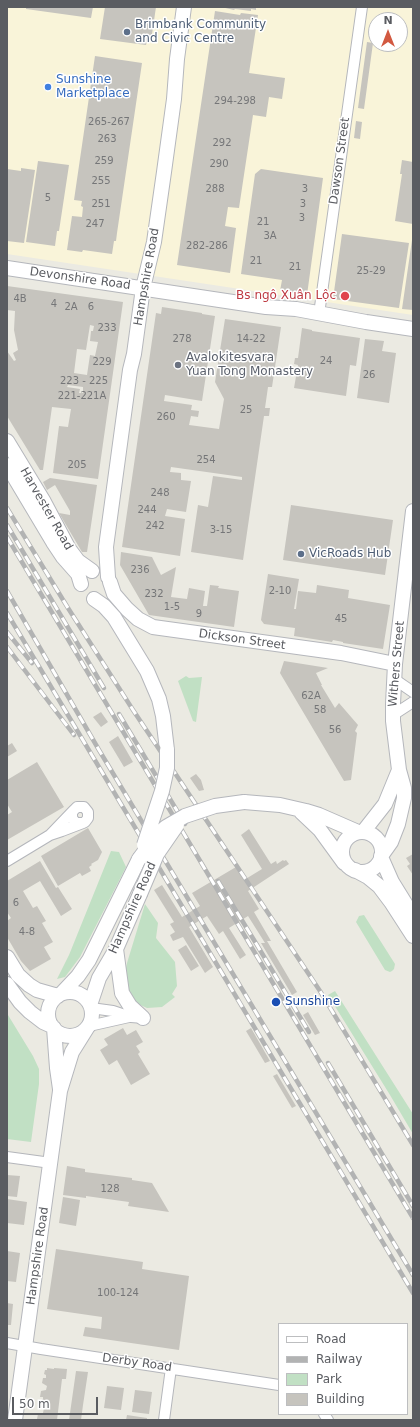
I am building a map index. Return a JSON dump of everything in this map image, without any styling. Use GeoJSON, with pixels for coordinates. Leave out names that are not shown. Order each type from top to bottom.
{"type":"FeatureCollection","features":[{"type":"Feature","properties":{"kind":"street","name":"Hampshire Road"},"geometry":{"type":"LineString","coordinates":[[109,579],[106,547],[130,370],[134,354],[143,288],[154,242],[162,188],[184,7]]}},
{"type":"Feature","properties":{"kind":"street","name":"Dawson Street"},"geometry":{"type":"LineString","coordinates":[[319,314],[362,7]]}},
{"type":"Feature","properties":{"kind":"street","name":"Devonshire Road"},"geometry":{"type":"LineString","coordinates":[[7,268],[266,307],[296,309],[319,314],[413,328]]}},
{"type":"Feature","properties":{"kind":"street","name":"Harvester Road"},"geometry":{"type":"LineString","coordinates":[[7,441],[44,502],[69,549],[78,561],[93,570]]}},
{"type":"Feature","properties":{"kind":"street","name":"Harvester Road"},"geometry":{"type":"LineString","coordinates":[[7,465],[53,542],[63,557],[78,574],[81,584]]}},
{"type":"Feature","properties":{"kind":"street","name":"Withers Street"},"geometry":{"type":"LineString","coordinates":[[381,856],[391,842],[402,811],[404,793],[399,770],[393,715],[394,679],[413,510]]}},
{"type":"Feature","properties":{"kind":"street","name":"Hampshire Road"},"geometry":{"type":"LineString","coordinates":[[93,570],[106,547]]}},
{"type":"Feature","properties":{"kind":"street"},"geometry":{"type":"LineString","coordinates":[[93,570],[101,571],[109,579],[109,588],[106,594],[101,598],[94,598],[85,594],[81,584],[84,576],[93,570]]}},
{"type":"Feature","properties":{"kind":"street","name":"Dickson Street"},"geometry":{"type":"LineString","coordinates":[[109,579],[114,594],[127,609],[138,619],[153,627],[336,652],[395,664]]}},
{"type":"Feature","properties":{"kind":"street","name":"Hampshire Road"},"geometry":{"type":"LineString","coordinates":[[60,995],[78,976],[89,960],[130,879],[139,859],[162,791],[166,768],[167,750],[164,716],[157,694],[147,671],[123,631],[104,606],[94,598]]}},
{"type":"Feature","properties":{"kind":"street"},"geometry":{"type":"LineString","coordinates":[[394,679],[413,692]]}},
{"type":"Feature","properties":{"kind":"street"},"geometry":{"type":"LineString","coordinates":[[393,715],[413,702]]}},
{"type":"Feature","properties":{"kind":"street","name":"Withers Street"},"geometry":{"type":"LineString","coordinates":[[360,832],[385,804],[399,770]]}},
{"type":"Feature","properties":{"kind":"street","name":"Hampshire Road"},"geometry":{"type":"LineString","coordinates":[[139,859],[157,835],[185,816],[212,807],[244,802],[269,804],[297,809],[319,815],[360,832]]}},
{"type":"Feature","properties":{"kind":"street"},"geometry":{"type":"LineString","coordinates":[[297,809],[320,830],[340,858],[379,886],[413,936]]}},
{"type":"Feature","properties":{"kind":"street"},"geometry":{"type":"LineString","coordinates":[[7,861],[50,835],[83,823],[76,823],[73,820],[72,814],[74,810],[50,835]]}},
{"type":"Feature","properties":{"kind":"street","name":"Hampshire Road"},"geometry":{"type":"LineString","coordinates":[[91,1007],[99,978],[116,949],[160,848],[178,823],[185,816]]}},
{"type":"Feature","properties":{"kind":"street"},"geometry":{"type":"LineString","coordinates":[[381,856],[377,864],[370,869],[362,871],[352,868],[344,861],[342,855],[343,845],[349,837],[360,832],[369,834],[377,840],[381,849],[381,856],[392,882],[413,916]]}},
{"type":"Feature","properties":{"kind":"street"},"geometry":{"type":"LineString","coordinates":[[116,949],[122,992],[130,1006],[141,1017]]}},
{"type":"Feature","properties":{"kind":"street"},"geometry":{"type":"LineString","coordinates":[[7,957],[18,975],[29,986],[37,990],[60,995]]}},
{"type":"Feature","properties":{"kind":"street"},"geometry":{"type":"LineString","coordinates":[[7,984],[25,1007],[38,1019],[62,1034],[70,1036],[79,1034],[88,1027],[109,1020],[141,1017]]}},
{"type":"Feature","properties":{"kind":"street"},"geometry":{"type":"LineString","coordinates":[[53,1027],[49,1017],[52,1003],[60,995],[70,992],[84,997],[91,1007],[92,1017],[88,1027]]}},
{"type":"Feature","properties":{"kind":"street"},"geometry":{"type":"LineString","coordinates":[[91,1007],[141,1017]]}},
{"type":"Feature","properties":{"kind":"street","name":"Hampshire Road"},"geometry":{"type":"LineString","coordinates":[[53,1027],[60,1091]]}},
{"type":"Feature","properties":{"kind":"street","name":"Hampshire Road"},"geometry":{"type":"LineString","coordinates":[[16,1420],[60,1091],[72,1052],[88,1027]]}},
{"type":"Feature","properties":{"kind":"street"},"geometry":{"type":"LineString","coordinates":[[7,1157],[51,1163]]}},
{"type":"Feature","properties":{"kind":"street","name":"Derby Road"},"geometry":{"type":"LineString","coordinates":[[7,1342],[46,1350],[278,1385]]}},
{"type":"Feature","properties":{"kind":"street"},"geometry":{"type":"LineString","coordinates":[[164,1420],[171,1368]]}},
{"type":"Feature","properties":{"kind":"shaded area"},"geometry":{"type":"Polygon","coordinates":[[[7,7],[413,7],[413,315],[7,254],[7,7]]]}},
{"type":"Feature","properties":{"kind":"green space"},"geometry":{"type":"Polygon","coordinates":[[[186,676],[189,678],[202,677],[196,722],[193,721],[178,681],[186,676]]]}},
{"type":"Feature","properties":{"kind":"green space"},"geometry":{"type":"Polygon","coordinates":[[[111,851],[119,852],[126,867],[80,957],[65,977],[57,979],[69,955],[111,851]]]}},
{"type":"Feature","properties":{"kind":"green space"},"geometry":{"type":"Polygon","coordinates":[[[145,904],[158,923],[156,938],[175,962],[177,986],[172,994],[175,997],[162,1007],[147,1008],[136,1003],[126,990],[124,977],[127,963],[145,904]]]}},
{"type":"Feature","properties":{"kind":"green space"},"geometry":{"type":"Polygon","coordinates":[[[364,915],[395,964],[394,969],[390,972],[385,970],[356,922],[359,916],[364,915]]]}},
{"type":"Feature","properties":{"kind":"green space"},"geometry":{"type":"Polygon","coordinates":[[[335,991],[413,1114],[413,1134],[328,995],[335,991]]]}},
{"type":"Feature","properties":{"kind":"green space"},"geometry":{"type":"Polygon","coordinates":[[[8,1015],[33,1056],[39,1069],[39,1084],[31,1142],[7,1139],[8,1015]]]}},
{"type":"Feature","properties":{"kind":"building"},"geometry":{"type":"Polygon","coordinates":[[[26,7],[93,7],[91,18],[26,9],[26,7]]]}},
{"type":"Feature","properties":{"kind":"building","name":"Brimbank Community and Civic Centre"},"geometry":{"type":"Polygon","coordinates":[[[105,7],[156,7],[151,41],[147,41],[146,45],[100,39],[105,7]]]}},
{"type":"Feature","properties":{"kind":"building"},"geometry":{"type":"Polygon","coordinates":[[[221,7],[256,7],[256,10],[234,10],[221,7]]]}},
{"type":"Feature","properties":{"kind":"building"},"geometry":{"type":"Polygon","coordinates":[[[215,11],[240,15],[241,13],[258,15],[249,73],[285,78],[282,99],[269,97],[266,117],[253,115],[239,208],[228,207],[225,226],[236,228],[230,273],[177,265],[215,11]]]}},
{"type":"Feature","properties":{"kind":"building"},"geometry":{"type":"Polygon","coordinates":[[[367,42],[368,52],[372,52],[364,109],[358,108],[367,42]]]}},
{"type":"Feature","properties":{"kind":"building"},"geometry":{"type":"Polygon","coordinates":[[[95,56],[142,63],[116,241],[114,241],[112,254],[83,250],[82,252],[67,250],[72,216],[82,217],[82,201],[74,200],[95,56]]]}},
{"type":"Feature","properties":{"kind":"building"},"geometry":{"type":"Polygon","coordinates":[[[356,121],[362,122],[360,139],[354,138],[356,121]]]}},
{"type":"Feature","properties":{"kind":"building"},"geometry":{"type":"Polygon","coordinates":[[[402,160],[413,162],[413,224],[395,221],[402,174],[400,174],[402,160]]]}},
{"type":"Feature","properties":{"kind":"building"},"geometry":{"type":"Polygon","coordinates":[[[38,161],[69,165],[59,231],[57,231],[55,246],[26,242],[38,161]]]}},
{"type":"Feature","properties":{"kind":"building"},"geometry":{"type":"Polygon","coordinates":[[[21,168],[35,170],[24,243],[7,241],[7,169],[21,171],[21,168]]]}},
{"type":"Feature","properties":{"kind":"building"},"geometry":{"type":"Polygon","coordinates":[[[261,169],[323,178],[307,295],[280,291],[282,280],[241,274],[255,174],[261,169]]]}},
{"type":"Feature","properties":{"kind":"building"},"geometry":{"type":"Polygon","coordinates":[[[342,234],[409,243],[399,308],[333,299],[342,234]]]}},
{"type":"Feature","properties":{"kind":"building"},"geometry":{"type":"Polygon","coordinates":[[[413,240],[413,310],[402,309],[413,240]]]}},
{"type":"Feature","properties":{"kind":"building"},"geometry":{"type":"Polygon","coordinates":[[[7,286],[123,302],[98,479],[53,473],[59,426],[68,427],[71,409],[52,407],[43,470],[40,470],[7,416],[7,351],[14,361],[16,360],[13,353],[18,350],[14,330],[15,311],[7,310],[7,286]],[[90,325],[86,350],[77,349],[74,373],[87,375],[90,355],[95,356],[98,342],[90,341],[91,331],[93,331],[94,326],[90,325]],[[68,385],[67,387],[80,389],[79,393],[83,393],[83,387],[68,385]]]}},
{"type":"Feature","properties":{"kind":"building"},"geometry":{"type":"Polygon","coordinates":[[[162,307],[215,316],[202,401],[165,395],[164,401],[192,405],[191,410],[199,411],[198,417],[191,416],[189,425],[219,429],[224,399],[215,382],[225,319],[281,327],[272,387],[268,387],[265,408],[270,408],[269,416],[264,416],[243,560],[191,552],[198,505],[208,507],[213,476],[242,480],[242,477],[171,467],[170,472],[181,473],[181,480],[191,481],[186,512],[167,509],[165,516],[185,519],[180,556],[122,547],[156,313],[161,314],[162,307]]]}},
{"type":"Feature","properties":{"kind":"building"},"geometry":{"type":"Polygon","coordinates":[[[302,328],[312,331],[360,338],[356,366],[350,365],[346,396],[294,388],[298,365],[294,364],[295,358],[298,358],[302,328]]]}},
{"type":"Feature","properties":{"kind":"building"},"geometry":{"type":"Polygon","coordinates":[[[365,339],[384,341],[382,351],[396,353],[389,403],[357,398],[365,339]]]}},
{"type":"Feature","properties":{"kind":"building"},"geometry":{"type":"Polygon","coordinates":[[[50,478],[97,485],[87,552],[82,552],[59,513],[70,515],[70,511],[55,485],[47,490],[43,482],[50,478]]]}},
{"type":"Feature","properties":{"kind":"building"},"geometry":{"type":"Polygon","coordinates":[[[291,505],[393,520],[385,575],[283,560],[291,505]]]}},
{"type":"Feature","properties":{"kind":"building"},"geometry":{"type":"Polygon","coordinates":[[[121,552],[152,557],[161,575],[176,567],[171,597],[187,599],[189,588],[205,591],[203,606],[207,606],[210,585],[219,586],[218,588],[239,591],[234,627],[149,615],[120,565],[121,552]]]}},
{"type":"Feature","properties":{"kind":"building"},"geometry":{"type":"Polygon","coordinates":[[[268,574],[299,579],[294,609],[296,609],[298,591],[316,593],[317,585],[349,590],[348,598],[390,605],[383,649],[333,640],[332,642],[294,636],[295,628],[264,624],[261,620],[268,574]]]}},
{"type":"Feature","properties":{"kind":"building"},"geometry":{"type":"Polygon","coordinates":[[[284,661],[328,668],[316,673],[321,685],[335,708],[339,703],[358,725],[355,731],[357,733],[351,780],[344,781],[280,673],[284,661]]]}},
{"type":"Feature","properties":{"kind":"building"},"geometry":{"type":"Polygon","coordinates":[[[101,712],[108,722],[101,727],[93,717],[101,712]]]}},
{"type":"Feature","properties":{"kind":"building"},"geometry":{"type":"Polygon","coordinates":[[[118,736],[133,762],[124,767],[109,742],[118,736]]]}},
{"type":"Feature","properties":{"kind":"building"},"geometry":{"type":"Polygon","coordinates":[[[12,743],[17,751],[7,757],[7,746],[12,743]]]}},
{"type":"Feature","properties":{"kind":"building"},"geometry":{"type":"Polygon","coordinates":[[[37,762],[64,807],[7,840],[7,815],[12,812],[7,804],[7,780],[37,762]]]}},
{"type":"Feature","properties":{"kind":"building"},"geometry":{"type":"Polygon","coordinates":[[[196,774],[201,780],[204,790],[199,791],[190,778],[196,774]]]}},
{"type":"Feature","properties":{"kind":"building"},"geometry":{"type":"Polygon","coordinates":[[[88,828],[102,852],[98,860],[89,867],[91,871],[82,876],[80,873],[58,886],[41,856],[88,828]]]}},
{"type":"Feature","properties":{"kind":"building"},"geometry":{"type":"Polygon","coordinates":[[[249,829],[271,864],[276,861],[277,864],[283,860],[286,860],[289,864],[248,891],[259,909],[254,912],[271,941],[267,941],[297,992],[292,995],[261,943],[265,943],[248,916],[229,928],[246,955],[240,959],[223,931],[219,934],[207,916],[189,927],[213,967],[205,973],[183,937],[173,941],[170,935],[175,932],[170,924],[174,922],[154,890],[162,885],[182,917],[200,906],[192,893],[236,867],[244,880],[262,869],[241,835],[249,829]]]}},
{"type":"Feature","properties":{"kind":"building"},"geometry":{"type":"Polygon","coordinates":[[[413,854],[413,875],[407,866],[410,864],[406,858],[413,854]]]}},
{"type":"Feature","properties":{"kind":"building"},"geometry":{"type":"Polygon","coordinates":[[[40,861],[56,888],[58,887],[72,909],[61,916],[40,881],[23,891],[33,908],[37,906],[46,921],[42,923],[53,942],[44,947],[51,959],[30,971],[21,961],[7,937],[7,921],[11,918],[7,912],[7,881],[40,861]]]}},
{"type":"Feature","properties":{"kind":"building"},"geometry":{"type":"Polygon","coordinates":[[[186,945],[199,966],[191,971],[178,950],[186,945]]]}},
{"type":"Feature","properties":{"kind":"building"},"geometry":{"type":"Polygon","coordinates":[[[308,1012],[320,1033],[315,1035],[303,1015],[308,1012]]]}},
{"type":"Feature","properties":{"kind":"building"},"geometry":{"type":"Polygon","coordinates":[[[123,1028],[127,1035],[136,1030],[143,1042],[136,1046],[140,1052],[138,1054],[150,1074],[131,1085],[117,1060],[109,1065],[100,1050],[108,1045],[104,1039],[123,1028]]]}},
{"type":"Feature","properties":{"kind":"building"},"geometry":{"type":"Polygon","coordinates":[[[251,1028],[270,1061],[265,1063],[246,1031],[251,1028]]]}},
{"type":"Feature","properties":{"kind":"building"},"geometry":{"type":"Polygon","coordinates":[[[277,1074],[296,1106],[292,1108],[273,1076],[277,1074]]]}},
{"type":"Feature","properties":{"kind":"building"},"geometry":{"type":"Polygon","coordinates":[[[67,1166],[85,1169],[85,1172],[132,1178],[132,1180],[152,1183],[169,1212],[128,1206],[129,1202],[86,1196],[86,1198],[63,1195],[67,1166]]]}},
{"type":"Feature","properties":{"kind":"building"},"geometry":{"type":"Polygon","coordinates":[[[7,1175],[20,1176],[17,1197],[7,1196],[7,1175]]]}},
{"type":"Feature","properties":{"kind":"building"},"geometry":{"type":"Polygon","coordinates":[[[63,1197],[80,1200],[76,1226],[59,1223],[63,1197]]]}},
{"type":"Feature","properties":{"kind":"building"},"geometry":{"type":"Polygon","coordinates":[[[7,1199],[27,1202],[24,1225],[7,1223],[7,1199]]]}},
{"type":"Feature","properties":{"kind":"building"},"geometry":{"type":"Polygon","coordinates":[[[56,1249],[143,1262],[142,1269],[189,1276],[179,1350],[83,1336],[85,1327],[101,1329],[102,1317],[47,1309],[56,1249]]]}},
{"type":"Feature","properties":{"kind":"building"},"geometry":{"type":"Polygon","coordinates":[[[7,1251],[20,1253],[16,1282],[7,1281],[7,1251]]]}},
{"type":"Feature","properties":{"kind":"building"},"geometry":{"type":"Polygon","coordinates":[[[7,1303],[13,1304],[11,1325],[7,1325],[7,1303]]]}},
{"type":"Feature","properties":{"kind":"building"},"geometry":{"type":"Polygon","coordinates":[[[47,1368],[67,1369],[66,1379],[62,1379],[57,1420],[37,1419],[38,1414],[43,1413],[44,1408],[41,1407],[42,1405],[39,1405],[40,1400],[43,1399],[43,1397],[40,1397],[41,1391],[46,1390],[47,1386],[42,1383],[43,1378],[46,1378],[46,1375],[44,1374],[47,1368]]]}},
{"type":"Feature","properties":{"kind":"building"},"geometry":{"type":"Polygon","coordinates":[[[76,1371],[88,1372],[81,1420],[69,1420],[76,1371]]]}},
{"type":"Feature","properties":{"kind":"building"},"geometry":{"type":"Polygon","coordinates":[[[107,1386],[124,1388],[121,1410],[104,1408],[107,1386]]]}},
{"type":"Feature","properties":{"kind":"building"},"geometry":{"type":"Polygon","coordinates":[[[135,1390],[152,1392],[149,1414],[132,1412],[135,1390]]]}},
{"type":"Feature","properties":{"kind":"building"},"geometry":{"type":"Polygon","coordinates":[[[127,1415],[147,1418],[147,1420],[126,1420],[127,1415]]]}},
{"type":"Feature","properties":{"kind":"railway"},"geometry":{"type":"LineString","coordinates":[[7,508],[133,710],[320,991],[413,1145]]}},
{"type":"Feature","properties":{"kind":"railway"},"geometry":{"type":"LineString","coordinates":[[7,525],[104,688]]}},
{"type":"Feature","properties":{"kind":"railway"},"geometry":{"type":"LineString","coordinates":[[7,537],[413,1218]]}},
{"type":"Feature","properties":{"kind":"railway"},"geometry":{"type":"LineString","coordinates":[[7,591],[99,750],[413,1275]]}},
{"type":"Feature","properties":{"kind":"railway"},"geometry":{"type":"LineString","coordinates":[[7,613],[413,1293]]}},
{"type":"Feature","properties":{"kind":"railway"},"geometry":{"type":"LineString","coordinates":[[7,632],[32,663]]}},
{"type":"Feature","properties":{"kind":"railway"},"geometry":{"type":"LineString","coordinates":[[7,647],[74,735]]}},
{"type":"Feature","properties":{"kind":"railway"},"geometry":{"type":"LineString","coordinates":[[119,714],[185,824]]}},
{"type":"Feature","properties":{"kind":"railway"},"geometry":{"type":"LineString","coordinates":[[218,881],[309,1032]]}},
{"type":"Feature","properties":{"kind":"railway"},"geometry":{"type":"LineString","coordinates":[[328,1063],[413,1206]]}},
{"type":"Feature","properties":{"kind":"place","name":"Brimbank Community and Civic Centre"},"geometry":{"type":"Point","coordinates":[127,32]}},
{"type":"Feature","properties":{"kind":"place","name":"Sunshine Marketplace"},"geometry":{"type":"Point","coordinates":[48,87]}},
{"type":"Feature","properties":{"kind":"place","name":"Bs ngô Xuân Lộc"},"geometry":{"type":"Point","coordinates":[345,296]}},
{"type":"Feature","properties":{"kind":"place","name":"Avalokitesvara Yuan Tong Monastery"},"geometry":{"type":"Point","coordinates":[178,365]}},
{"type":"Feature","properties":{"kind":"place","name":"VicRoads Hub"},"geometry":{"type":"Point","coordinates":[301,554]}},
{"type":"Feature","properties":{"kind":"place","name":"Sunshine"},"geometry":{"type":"Point","coordinates":[276,1002]}}]}
